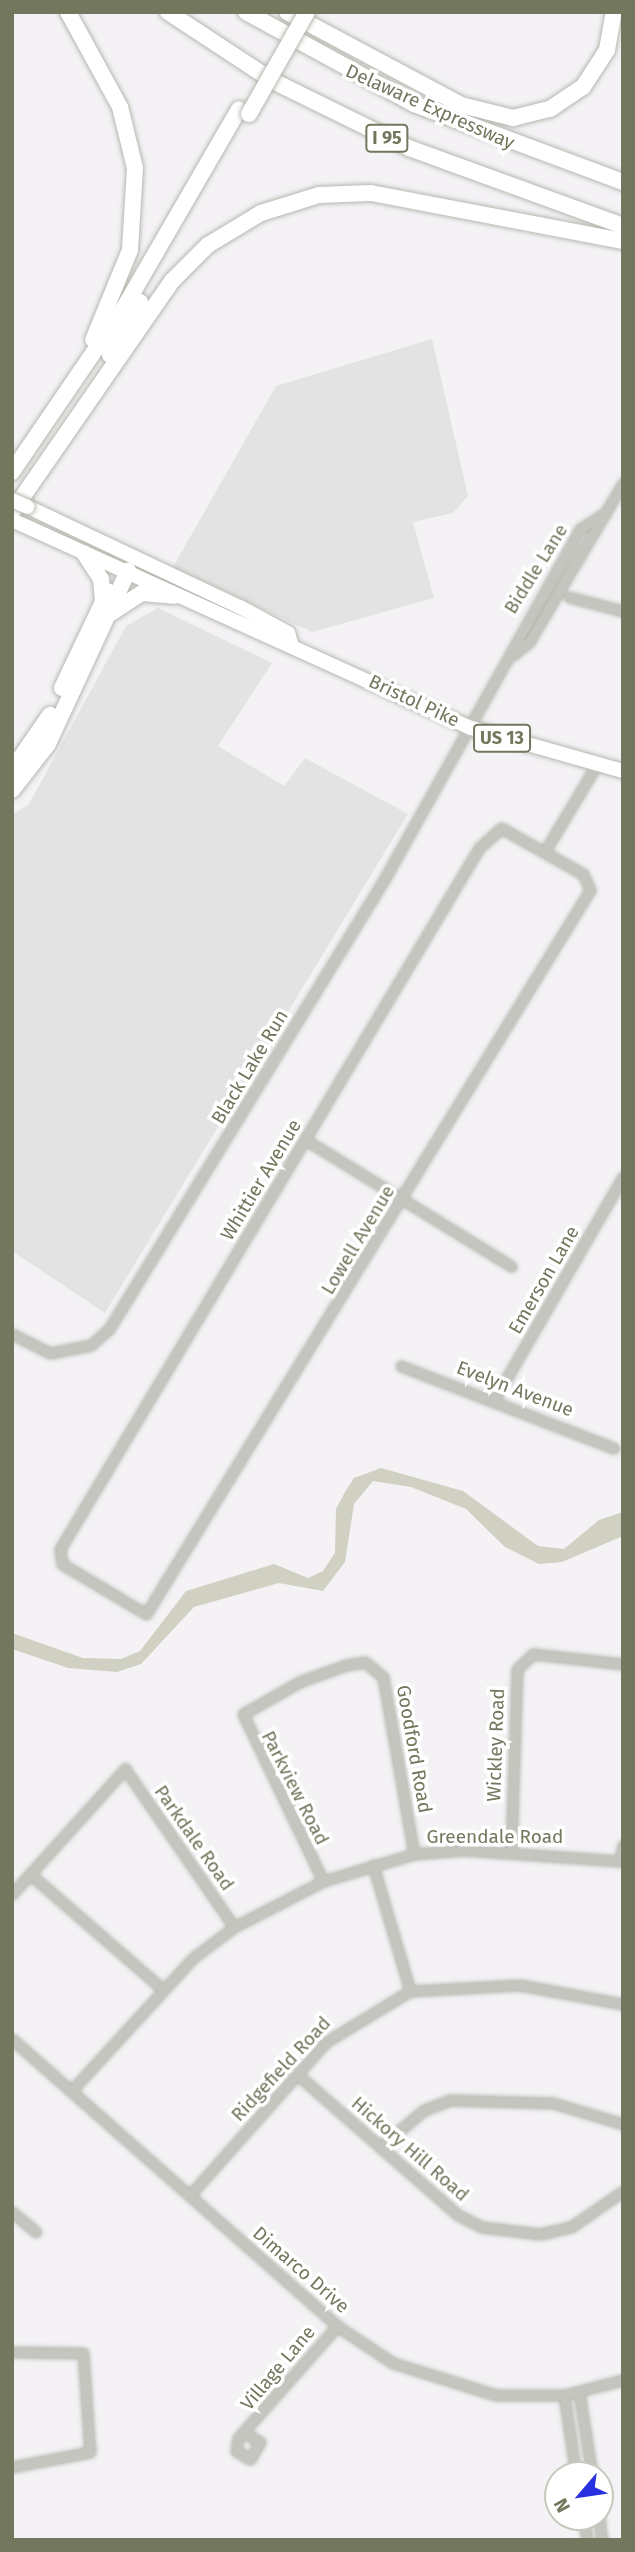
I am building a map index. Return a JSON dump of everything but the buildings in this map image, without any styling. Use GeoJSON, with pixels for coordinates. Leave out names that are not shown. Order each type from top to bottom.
{"type":"FeatureCollection","features":[{"type":"Feature","properties":{"kind":"highway"},"geometry":{"type":"LineString","coordinates":[[67,388],[123,276],[136,192],[120,107],[68,12]]}},
{"type":"Feature","properties":{"kind":"highway","name":"I 95"},"geometry":{"type":"LineString","coordinates":[[168,12],[273,81],[409,148],[623,226]]}},
{"type":"Feature","properties":{"kind":"highway","name":"Delaware Expressway"},"geometry":{"type":"LineString","coordinates":[[246,12],[425,109],[623,181]]}},
{"type":"Feature","properties":{"kind":"highway"},"geometry":{"type":"LineString","coordinates":[[287,12],[461,105],[513,118],[550,109],[583,87],[607,50],[614,12]]}},
{"type":"Feature","properties":{"kind":"highway"},"geometry":{"type":"LineString","coordinates":[[18,515],[244,111],[295,12]]}},
{"type":"Feature","properties":{"kind":"highway"},"geometry":{"type":"LineString","coordinates":[[12,472],[143,277],[307,12]]}},
{"type":"Feature","properties":{"kind":"highway"},"geometry":{"type":"LineString","coordinates":[[47,463],[172,281],[224,234],[277,206],[371,193],[623,241]]}},
{"type":"Feature","properties":{"kind":"highway"},"geometry":{"type":"LineString","coordinates":[[84,553],[98,571],[106,609]]}},
{"type":"Feature","properties":{"kind":"highway"},"geometry":{"type":"LineString","coordinates":[[12,790],[42,755],[126,565]]}},
{"type":"Feature","properties":{"kind":"highway"},"geometry":{"type":"LineString","coordinates":[[12,770],[40,734],[106,609],[142,593],[174,596]]}},
{"type":"Feature","properties":{"kind":"main road","name":"Bristol Pike"},"geometry":{"type":"LineString","coordinates":[[12,500],[18,515],[84,553],[126,565],[174,596],[280,646],[291,643],[471,728],[623,771]]}},
{"type":"Feature","properties":{"kind":"main road","name":"Bristol Pike"},"geometry":{"type":"LineString","coordinates":[[18,515],[126,565],[289,633],[291,643]]}},
{"type":"Feature","properties":{"kind":"street","name":"Biddle Lane"},"geometry":{"type":"LineString","coordinates":[[471,728],[513,655],[529,642],[623,483]]}},
{"type":"Feature","properties":{"kind":"street","name":"Biddle Lane"},"geometry":{"type":"LineString","coordinates":[[513,655],[516,634],[580,529],[606,512]]}},
{"type":"Feature","properties":{"kind":"street"},"geometry":{"type":"LineString","coordinates":[[569,597],[623,611]]}},
{"type":"Feature","properties":{"kind":"street","name":"Black Lake Run"},"geometry":{"type":"LineString","coordinates":[[13,1338],[50,1353],[72,1351],[109,1329],[471,728]]}},
{"type":"Feature","properties":{"kind":"street"},"geometry":{"type":"LineString","coordinates":[[545,851],[597,764]]}},
{"type":"Feature","properties":{"kind":"street","name":"Whittier Avenue"},"geometry":{"type":"LineString","coordinates":[[152,1611],[146,1614],[62,1564],[60,1549],[495,831],[510,831],[545,851]]}},
{"type":"Feature","properties":{"kind":"street","name":"Lowell Avenue"},"geometry":{"type":"LineString","coordinates":[[152,1611],[404,1199],[590,885],[545,851]]}},
{"type":"Feature","properties":{"kind":"street"},"geometry":{"type":"LineString","coordinates":[[306,1140],[511,1266]]}},
{"type":"Feature","properties":{"kind":"street","name":"Emerson Lane"},"geometry":{"type":"LineString","coordinates":[[494,1400],[623,1177]]}},
{"type":"Feature","properties":{"kind":"street","name":"Evelyn Avenue"},"geometry":{"type":"LineString","coordinates":[[401,1366],[614,1448]]}},
{"type":"Feature","properties":{"kind":"street","name":"Wickley Road"},"geometry":{"type":"LineString","coordinates":[[511,1851],[517,1669],[533,1654],[623,1664]]}},
{"type":"Feature","properties":{"kind":"street","name":"Goodford Road"},"geometry":{"type":"LineString","coordinates":[[247,1711],[346,1665],[378,1667],[414,1854]]}},
{"type":"Feature","properties":{"kind":"street","name":"Parkview Road"},"geometry":{"type":"LineString","coordinates":[[247,1711],[245,1729],[323,1881]]}},
{"type":"Feature","properties":{"kind":"street","name":"Parkdale Road"},"geometry":{"type":"LineString","coordinates":[[30,1874],[125,1769],[234,1927]]}},
{"type":"Feature","properties":{"kind":"street"},"geometry":{"type":"LineString","coordinates":[[622,1861],[623,1845]]}},
{"type":"Feature","properties":{"kind":"street","name":"Greendale Road"},"geometry":{"type":"LineString","coordinates":[[72,2090],[161,1988],[234,1927],[323,1881],[414,1854],[511,1851],[622,1861]]}},
{"type":"Feature","properties":{"kind":"street"},"geometry":{"type":"LineString","coordinates":[[373,1865],[410,1991]]}},
{"type":"Feature","properties":{"kind":"street"},"geometry":{"type":"LineString","coordinates":[[12,1894],[30,1874],[161,1988]]}},
{"type":"Feature","properties":{"kind":"street","name":"Ridgefield Road"},"geometry":{"type":"LineString","coordinates":[[190,2195],[347,2023],[410,1991],[520,1985],[623,2004]]}},
{"type":"Feature","properties":{"kind":"street","name":"Dimarco Drive"},"geometry":{"type":"LineString","coordinates":[[12,2039],[337,2326],[393,2363],[458,2388],[564,2395],[623,2380]]}},
{"type":"Feature","properties":{"kind":"street","name":"Hickory Hill Road"},"geometry":{"type":"LineString","coordinates":[[298,2075],[458,2215],[512,2234],[571,2227],[623,2191]]}},
{"type":"Feature","properties":{"kind":"street"},"geometry":{"type":"LineString","coordinates":[[380,2147],[424,2110],[450,2100],[553,2103],[623,2124]]}},
{"type":"Feature","properties":{"kind":"street"},"geometry":{"type":"LineString","coordinates":[[12,2212],[36,2232]]}},
{"type":"Feature","properties":{"kind":"street","name":"Village Lane"},"geometry":{"type":"LineString","coordinates":[[246,2434],[337,2326]]}},
{"type":"Feature","properties":{"kind":"street"},"geometry":{"type":"LineString","coordinates":[[12,2352],[83,2353],[90,2452],[12,2468]]}},
{"type":"Feature","properties":{"kind":"street"},"geometry":{"type":"LineString","coordinates":[[579,2392],[590,2461]]}},
{"type":"Feature","properties":{"kind":"street"},"geometry":{"type":"LineString","coordinates":[[564,2395],[574,2461]]}},
{"type":"Feature","properties":{"kind":"shaded area"},"geometry":{"type":"Polygon","coordinates":[[[432,339],[468,496],[453,513],[413,522],[434,598],[312,632],[173,567],[276,386],[432,339]]]}},
{"type":"Feature","properties":{"kind":"shaded area"},"geometry":{"type":"Polygon","coordinates":[[[158,608],[272,663],[218,746],[284,786],[305,758],[408,814],[105,1313],[12,1251],[12,815],[29,804],[126,626],[158,608]]]}},
{"type":"Feature","properties":{"kind":"shaded area"},"geometry":{"type":"Polygon","coordinates":[[[381,1468],[463,1491],[538,1546],[564,1549],[599,1520],[623,1512],[623,1536],[562,1562],[539,1564],[505,1547],[466,1509],[411,1487],[373,1481],[354,1504],[345,1562],[323,1591],[279,1583],[194,1607],[141,1664],[117,1672],[68,1668],[12,1649],[12,1633],[83,1658],[121,1659],[140,1651],[186,1591],[274,1564],[308,1578],[323,1571],[335,1553],[336,1509],[345,1492],[354,1478],[381,1468]]]}}]}
